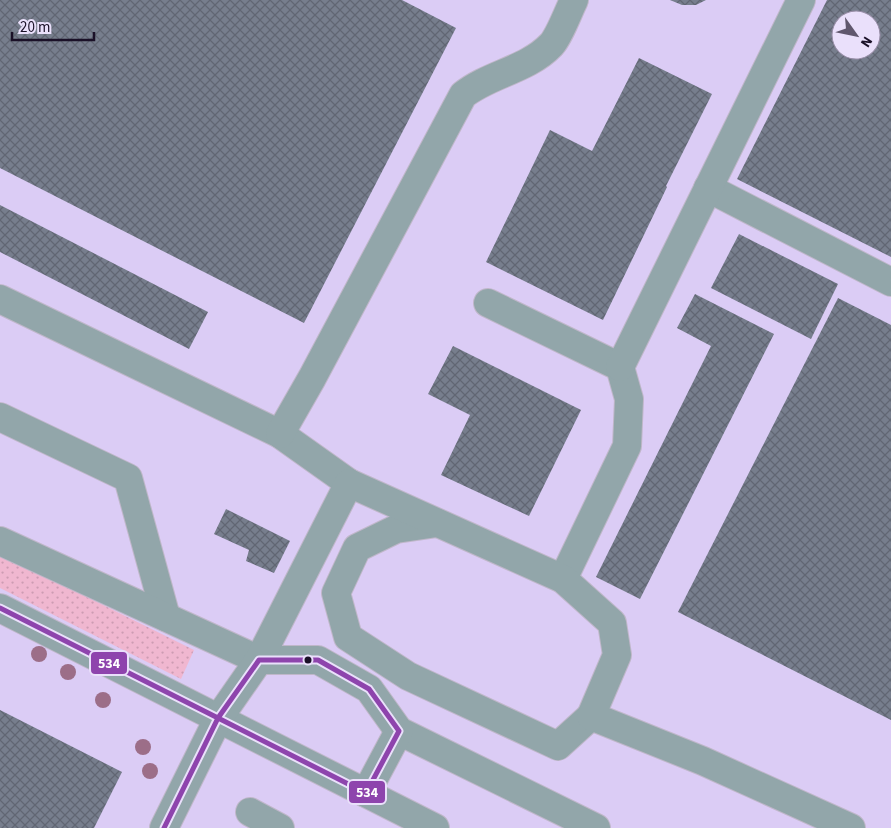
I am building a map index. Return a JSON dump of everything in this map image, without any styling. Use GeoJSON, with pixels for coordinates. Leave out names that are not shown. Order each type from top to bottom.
{"type":"FeatureCollection","features":[{"type":"Feature","properties":{"kind":"street"},"geometry":{"type":"LineString","coordinates":[[280,434],[312,378],[463,95],[474,86],[535,58],[552,44],[574,0]]}},
{"type":"Feature","properties":{"kind":"street"},"geometry":{"type":"LineString","coordinates":[[562,579],[627,446],[629,399],[620,367],[801,0]]}},
{"type":"Feature","properties":{"kind":"street"},"geometry":{"type":"LineString","coordinates":[[708,188],[891,282]]}},
{"type":"Feature","properties":{"kind":"street"},"geometry":{"type":"LineString","coordinates":[[0,299],[280,434],[348,483],[562,579],[612,623],[617,655],[591,716],[558,746],[408,676],[348,637],[336,593],[357,548],[396,529],[437,523]]}},
{"type":"Feature","properties":{"kind":"street"},"geometry":{"type":"LineString","coordinates":[[488,303],[620,367]]}},
{"type":"Feature","properties":{"kind":"street"},"geometry":{"type":"LineString","coordinates":[[0,417],[128,478],[166,617]]}},
{"type":"Feature","properties":{"kind":"street"},"geometry":{"type":"LineString","coordinates":[[164,828],[218,719],[259,660],[348,483]]}},
{"type":"Feature","properties":{"kind":"street"},"geometry":{"type":"LineString","coordinates":[[0,541],[259,660],[318,660],[368,689],[398,731],[596,828]]}},
{"type":"Feature","properties":{"kind":"street"},"geometry":{"type":"LineString","coordinates":[[0,608],[436,828]]}},
{"type":"Feature","properties":{"kind":"street"},"geometry":{"type":"LineString","coordinates":[[591,716],[703,761],[851,828]]}},
{"type":"Feature","properties":{"kind":"street"},"geometry":{"type":"LineString","coordinates":[[366,793],[398,731]]}},
{"type":"Feature","properties":{"kind":"street"},"geometry":{"type":"LineString","coordinates":[[250,812],[280,828]]}},
{"type":"Feature","properties":{"kind":"shaded area"},"geometry":{"type":"Polygon","coordinates":[[[0,0],[891,0],[891,828],[0,828],[0,0]]]}},
{"type":"Feature","properties":{"kind":"shaded area"},"geometry":{"type":"Polygon","coordinates":[[[0,554],[194,650],[181,679],[0,588],[0,554]]]}},
{"type":"Feature","properties":{"kind":"building"},"geometry":{"type":"Polygon","coordinates":[[[0,0],[402,0],[456,28],[304,323],[0,168],[0,0]]]}},
{"type":"Feature","properties":{"kind":"building"},"geometry":{"type":"Polygon","coordinates":[[[670,0],[706,0],[696,5],[682,5],[670,0]]]}},
{"type":"Feature","properties":{"kind":"building"},"geometry":{"type":"Polygon","coordinates":[[[827,0],[891,0],[891,257],[737,179],[827,0]]]}},
{"type":"Feature","properties":{"kind":"building"},"geometry":{"type":"Polygon","coordinates":[[[639,58],[712,94],[603,320],[486,262],[550,130],[592,151],[639,58]]]}},
{"type":"Feature","properties":{"kind":"building"},"geometry":{"type":"Polygon","coordinates":[[[0,205],[208,312],[189,349],[0,252],[0,205]]]}},
{"type":"Feature","properties":{"kind":"building"},"geometry":{"type":"Polygon","coordinates":[[[739,234],[838,284],[811,339],[711,288],[739,234]]]}},
{"type":"Feature","properties":{"kind":"building"},"geometry":{"type":"Polygon","coordinates":[[[695,294],[774,334],[640,599],[596,577],[711,346],[677,328],[695,294]]]}},
{"type":"Feature","properties":{"kind":"building"},"geometry":{"type":"Polygon","coordinates":[[[838,298],[891,325],[891,720],[678,612],[838,298]]]}},
{"type":"Feature","properties":{"kind":"building"},"geometry":{"type":"Polygon","coordinates":[[[453,346],[581,410],[529,516],[441,475],[470,415],[428,394],[453,346]]]}},
{"type":"Feature","properties":{"kind":"building"},"geometry":{"type":"Polygon","coordinates":[[[226,509],[290,541],[274,573],[246,561],[249,550],[214,534],[226,509]]]}},
{"type":"Feature","properties":{"kind":"building"},"geometry":{"type":"Polygon","coordinates":[[[0,710],[122,772],[94,828],[0,828],[0,710]]]}},
{"type":"Feature","properties":{"kind":"transit line","name":"534"},"geometry":{"type":"LineString","coordinates":[[0,608],[218,718]]}},
{"type":"Feature","properties":{"kind":"transit line","name":"534"},"geometry":{"type":"LineString","coordinates":[[259,660],[318,660],[369,689],[399,731],[366,793],[218,718],[259,660]]}},
{"type":"Feature","properties":{"kind":"transit line","name":"534"},"geometry":{"type":"LineString","coordinates":[[164,828],[218,718]]}}]}
